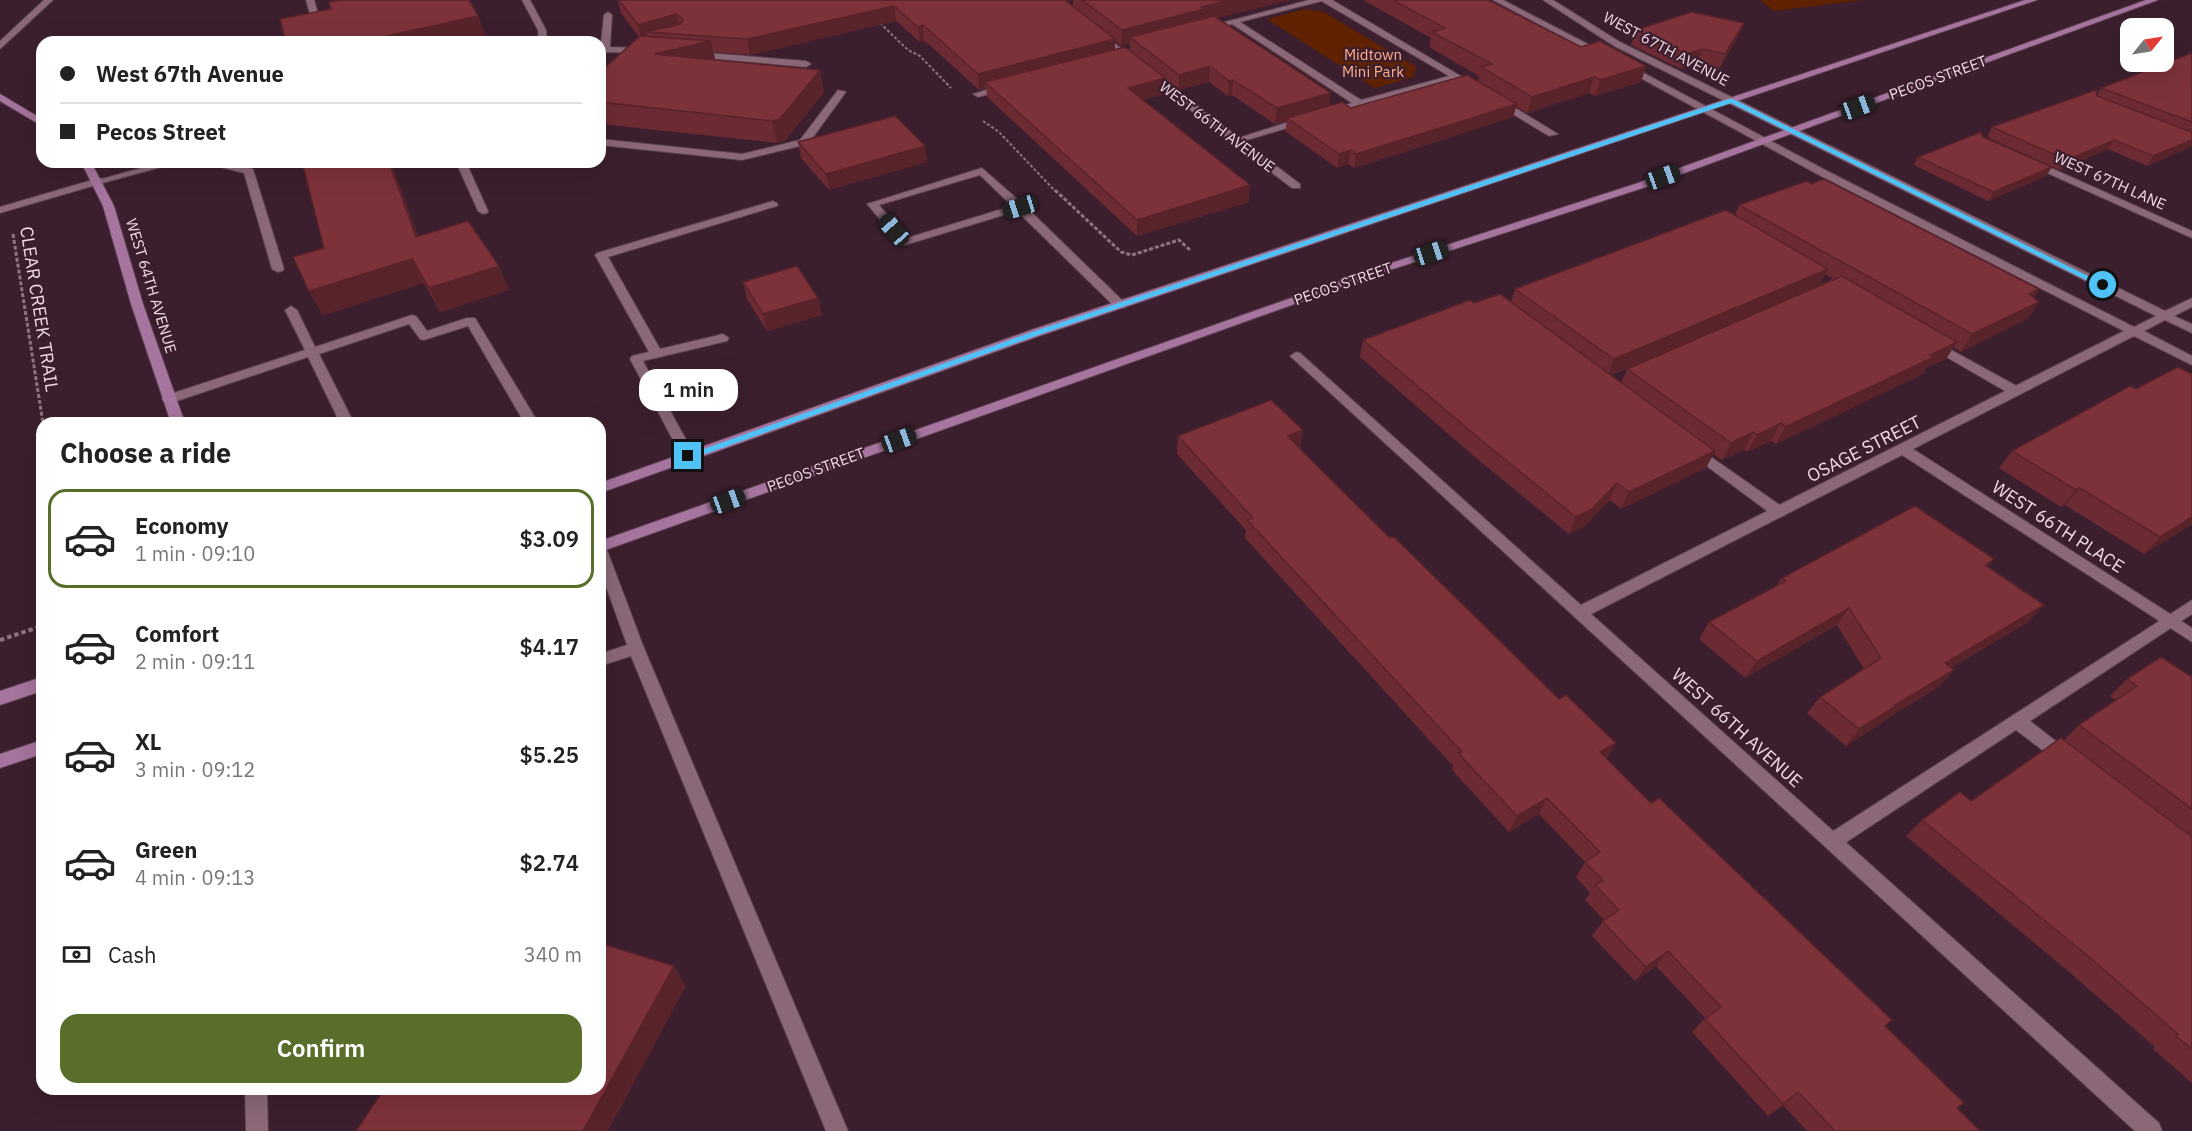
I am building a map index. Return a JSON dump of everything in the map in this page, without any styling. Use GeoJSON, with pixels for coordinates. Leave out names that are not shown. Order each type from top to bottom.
{"type":"FeatureCollection","features":[{"type":"Feature","properties":{"kind":"main road"},"geometry":{"type":"LineString","coordinates":[[606,486],[1120,305],[2032,0]]}},
{"type":"Feature","properties":{"kind":"main road","name":"PECOS STREET"},"geometry":{"type":"LineString","coordinates":[[606,546],[1386,268],[1642,184],[1764,141],[2154,0]]}},
{"type":"Feature","properties":{"kind":"main road"},"geometry":{"type":"LineString","coordinates":[[0,97],[36,119]]}},
{"type":"Feature","properties":{"kind":"main road","name":"WEST 64TH AVENUE"},"geometry":{"type":"LineString","coordinates":[[90,168],[99,181],[176,417]]}},
{"type":"Feature","properties":{"kind":"main road"},"geometry":{"type":"LineString","coordinates":[[0,698],[36,686]]}},
{"type":"Feature","properties":{"kind":"main road"},"geometry":{"type":"LineString","coordinates":[[0,762],[36,749]]}},
{"type":"Feature","properties":{"kind":"street"},"geometry":{"type":"LineString","coordinates":[[0,46],[49,0]]}},
{"type":"Feature","properties":{"kind":"street"},"geometry":{"type":"LineString","coordinates":[[310,0],[316,23],[340,19]]}},
{"type":"Feature","properties":{"kind":"street"},"geometry":{"type":"LineString","coordinates":[[526,0],[542,36]]}},
{"type":"Feature","properties":{"kind":"street"},"geometry":{"type":"LineString","coordinates":[[1191,32],[1319,0]]}},
{"type":"Feature","properties":{"kind":"street"},"geometry":{"type":"LineString","coordinates":[[1326,0],[1553,134]]}},
{"type":"Feature","properties":{"kind":"street","name":"WEST 67TH AVENUE"},"geometry":{"type":"LineString","coordinates":[[1497,0],[1614,60],[1825,174],[2192,361]]}},
{"type":"Feature","properties":{"kind":"street","name":"WEST 67TH AVENUE"},"geometry":{"type":"LineString","coordinates":[[1547,0],[1560,4],[1617,44],[2192,330]]}},
{"type":"Feature","properties":{"kind":"street"},"geometry":{"type":"LineString","coordinates":[[604,36],[608,15]]}},
{"type":"Feature","properties":{"kind":"street"},"geometry":{"type":"LineString","coordinates":[[1234,22],[1360,104]]}},
{"type":"Feature","properties":{"kind":"street","name":"WEST 66TH AVENUE"},"geometry":{"type":"LineString","coordinates":[[1089,28],[1116,55],[1127,52],[1234,141],[1296,186]]}},
{"type":"Feature","properties":{"kind":"street"},"geometry":{"type":"LineString","coordinates":[[606,49],[653,47]]}},
{"type":"Feature","properties":{"kind":"street"},"geometry":{"type":"LineString","coordinates":[[690,54],[806,64]]}},
{"type":"Feature","properties":{"kind":"street"},"geometry":{"type":"LineString","coordinates":[[1234,141],[1457,77]]}},
{"type":"Feature","properties":{"kind":"street"},"geometry":{"type":"LineString","coordinates":[[978,94],[1012,86]]}},
{"type":"Feature","properties":{"kind":"street"},"geometry":{"type":"LineString","coordinates":[[606,143],[742,157],[804,142],[841,92]]}},
{"type":"Feature","properties":{"kind":"street","name":"WEST 67TH LANE"},"geometry":{"type":"LineString","coordinates":[[2025,159],[2192,235]]}},
{"type":"Feature","properties":{"kind":"street"},"geometry":{"type":"LineString","coordinates":[[2,210],[152,168]]}},
{"type":"Feature","properties":{"kind":"street"},"geometry":{"type":"LineString","coordinates":[[234,168],[249,171],[278,269]]}},
{"type":"Feature","properties":{"kind":"street"},"geometry":{"type":"LineString","coordinates":[[464,168],[483,211]]}},
{"type":"Feature","properties":{"kind":"street"},"geometry":{"type":"LineString","coordinates":[[1020,207],[905,242],[872,204],[982,171],[1020,207],[1120,305]]}},
{"type":"Feature","properties":{"kind":"street"},"geometry":{"type":"LineString","coordinates":[[656,354],[601,255],[773,204]]}},
{"type":"Feature","properties":{"kind":"street","name":"OSAGE STREET"},"geometry":{"type":"LineString","coordinates":[[1580,613],[2192,302]]}},
{"type":"Feature","properties":{"kind":"street"},"geometry":{"type":"LineString","coordinates":[[291,310],[343,417]]}},
{"type":"Feature","properties":{"kind":"street"},"geometry":{"type":"LineString","coordinates":[[169,399],[412,320],[424,336],[471,321],[528,417]]}},
{"type":"Feature","properties":{"kind":"street"},"geometry":{"type":"LineString","coordinates":[[688,456],[636,358],[723,338]]}},
{"type":"Feature","properties":{"kind":"street"},"geometry":{"type":"LineString","coordinates":[[1924,339],[2017,392]]}},
{"type":"Feature","properties":{"kind":"street","name":"WEST 66TH AVENUE"},"geometry":{"type":"LineString","coordinates":[[1296,356],[2151,1131]]}},
{"type":"Feature","properties":{"kind":"street"},"geometry":{"type":"LineString","coordinates":[[1688,445],[1779,512]]}},
{"type":"Feature","properties":{"kind":"street","name":"WEST 66TH PLACE"},"geometry":{"type":"LineString","coordinates":[[1903,449],[2192,636]]}},
{"type":"Feature","properties":{"kind":"street"},"geometry":{"type":"LineString","coordinates":[[606,565],[636,648],[837,1131]]}},
{"type":"Feature","properties":{"kind":"street"},"geometry":{"type":"LineString","coordinates":[[1833,842],[2192,606]]}},
{"type":"Feature","properties":{"kind":"street"},"geometry":{"type":"LineString","coordinates":[[606,658],[636,648]]}},
{"type":"Feature","properties":{"kind":"street"},"geometry":{"type":"LineString","coordinates":[[2017,721],[2081,770]]}},
{"type":"Feature","properties":{"kind":"street"},"geometry":{"type":"LineString","coordinates":[[256,1095],[257,1131]]}},
{"type":"Feature","properties":{"kind":"path"},"geometry":{"type":"LineString","coordinates":[[879,22],[908,50],[920,56],[951,87],[952,92]]}},
{"type":"Feature","properties":{"kind":"path"},"geometry":{"type":"LineString","coordinates":[[980,119],[999,132],[1033,165],[1037,174],[1120,252],[1132,255],[1179,240],[1193,252]]}},
{"type":"Feature","properties":{"kind":"path","name":"CLEAR CREEK TRAIL"},"geometry":{"type":"LineString","coordinates":[[2,210],[10,218],[42,417]]}},
{"type":"Feature","properties":{"kind":"path"},"geometry":{"type":"LineString","coordinates":[[0,640],[36,628]]}},
{"type":"Feature","properties":{"kind":"green space"},"geometry":{"type":"Polygon","coordinates":[[[1760,0],[1863,0],[1774,11],[1760,0]]]}},
{"type":"Feature","properties":{"kind":"green space","name":"Midtown Mini Park"},"geometry":{"type":"Polygon","coordinates":[[[1305,9],[1324,12],[1416,67],[1413,77],[1375,88],[1267,19],[1305,9]]]}},
{"type":"Feature","properties":{"kind":"building"},"geometry":{"type":"Polygon","coordinates":[[[340,0],[469,0],[478,16],[387,36],[284,36],[280,19],[331,9],[329,2],[340,0]]]}},
{"type":"Feature","properties":{"kind":"building"},"geometry":{"type":"Polygon","coordinates":[[[619,0],[1065,0],[1115,39],[978,74],[923,25],[918,27],[894,6],[747,39],[646,32],[681,24],[683,19],[676,14],[638,25],[619,0]]]}},
{"type":"Feature","properties":{"kind":"building"},"geometry":{"type":"Polygon","coordinates":[[[1082,0],[1229,0],[1201,7],[1204,9],[1122,30],[1082,0]]]}},
{"type":"Feature","properties":{"kind":"building"},"geometry":{"type":"Polygon","coordinates":[[[1393,0],[1488,0],[1581,47],[1600,41],[1646,66],[1600,80],[1594,77],[1532,97],[1481,67],[1492,64],[1432,32],[1445,28],[1393,0]]]}},
{"type":"Feature","properties":{"kind":"building"},"geometry":{"type":"Polygon","coordinates":[[[1692,12],[1744,23],[1725,54],[1703,49],[1686,54],[1636,30],[1692,12]]]}},
{"type":"Feature","properties":{"kind":"building"},"geometry":{"type":"Polygon","coordinates":[[[1214,16],[1331,93],[1277,108],[1233,80],[1229,81],[1210,66],[1179,75],[1130,37],[1214,16]]]}},
{"type":"Feature","properties":{"kind":"building"},"geometry":{"type":"Polygon","coordinates":[[[640,36],[711,41],[654,54],[820,70],[780,119],[772,121],[606,103],[606,67],[640,36]]]}},
{"type":"Feature","properties":{"kind":"building"},"geometry":{"type":"Polygon","coordinates":[[[1125,47],[1165,78],[1128,88],[1250,185],[1137,220],[985,82],[1125,47]]]}},
{"type":"Feature","properties":{"kind":"building"},"geometry":{"type":"Polygon","coordinates":[[[2192,53],[2192,122],[2101,88],[2143,72],[2174,72],[2174,60],[2192,53]]]}},
{"type":"Feature","properties":{"kind":"building"},"geometry":{"type":"Polygon","coordinates":[[[1467,75],[1517,104],[1356,154],[1351,150],[1339,154],[1287,118],[1342,102],[1351,108],[1467,75]]]}},
{"type":"Feature","properties":{"kind":"building"},"geometry":{"type":"Polygon","coordinates":[[[2096,90],[2097,96],[2192,132],[2192,140],[2153,156],[2114,140],[2067,160],[1992,127],[2096,90]]]}},
{"type":"Feature","properties":{"kind":"building"},"geometry":{"type":"Polygon","coordinates":[[[895,116],[925,146],[826,174],[798,142],[895,116]]]}},
{"type":"Feature","properties":{"kind":"building"},"geometry":{"type":"Polygon","coordinates":[[[1981,132],[1983,137],[2052,167],[1993,192],[1918,157],[1981,132]]]}},
{"type":"Feature","properties":{"kind":"building"},"geometry":{"type":"Polygon","coordinates":[[[304,168],[391,168],[416,237],[468,221],[499,266],[429,288],[412,259],[309,291],[293,257],[324,248],[304,168]]]}},
{"type":"Feature","properties":{"kind":"building"},"geometry":{"type":"Polygon","coordinates":[[[1824,179],[2039,289],[2029,294],[2039,302],[1972,334],[1739,205],[1807,181],[1812,184],[1824,179]]]}},
{"type":"Feature","properties":{"kind":"building"},"geometry":{"type":"Polygon","coordinates":[[[1726,210],[1828,269],[1614,359],[1515,289],[1726,210]]]}},
{"type":"Feature","properties":{"kind":"building"},"geometry":{"type":"Polygon","coordinates":[[[797,266],[818,298],[763,314],[743,282],[797,266]]]}},
{"type":"Feature","properties":{"kind":"building"},"geometry":{"type":"Polygon","coordinates":[[[1842,276],[1957,342],[1930,355],[1934,357],[1785,427],[1781,423],[1757,435],[1753,432],[1731,443],[1627,369],[1842,276]]]}},
{"type":"Feature","properties":{"kind":"building"},"geometry":{"type":"Polygon","coordinates":[[[1500,294],[1715,451],[1629,492],[1617,483],[1592,509],[1576,517],[1363,340],[1470,300],[1474,303],[1500,294]]]}},
{"type":"Feature","properties":{"kind":"building"},"geometry":{"type":"Polygon","coordinates":[[[2178,367],[2192,374],[2192,517],[2160,537],[2080,488],[2076,490],[2012,451],[2130,386],[2136,389],[2178,367]]]}},
{"type":"Feature","properties":{"kind":"building"},"geometry":{"type":"Polygon","coordinates":[[[1271,400],[1303,430],[1288,436],[1307,456],[1390,538],[1394,537],[1559,699],[1566,695],[1616,743],[1600,752],[1651,803],[1659,798],[1892,1020],[1885,1026],[1964,1103],[1957,1108],[1980,1131],[1835,1131],[1798,1092],[1783,1104],[1705,1019],[1721,1007],[1668,951],[1646,967],[1602,921],[1619,910],[1595,885],[1603,880],[1585,862],[1600,852],[1547,798],[1517,816],[1458,753],[1462,752],[1247,520],[1253,518],[1178,436],[1271,400]]]}},
{"type":"Feature","properties":{"kind":"building"},"geometry":{"type":"Polygon","coordinates":[[[1915,506],[1994,559],[1985,565],[2044,605],[1945,663],[1954,670],[1859,729],[1820,697],[1881,658],[1849,608],[1757,661],[1709,622],[1786,581],[1782,578],[1915,506]]]}},
{"type":"Feature","properties":{"kind":"building"},"geometry":{"type":"Polygon","coordinates":[[[2161,657],[2192,677],[2192,809],[2079,725],[2137,686],[2127,679],[2161,657]]]}},
{"type":"Feature","properties":{"kind":"building"},"geometry":{"type":"Polygon","coordinates":[[[2061,738],[2192,837],[2192,1049],[2176,1036],[2178,1034],[2088,956],[1922,820],[1960,792],[1971,801],[2061,738]]]}},
{"type":"Feature","properties":{"kind":"building"},"geometry":{"type":"Polygon","coordinates":[[[606,945],[674,966],[606,1089],[606,945]]]}},
{"type":"Feature","properties":{"kind":"building"},"geometry":{"type":"Polygon","coordinates":[[[380,1095],[603,1095],[583,1131],[356,1131],[380,1095]]]}},
{"type":"Feature","properties":{"kind":"route"},"geometry":{"type":"LineString","coordinates":[[688,456],[1038,332],[1731,100],[2103,285]]}}]}
